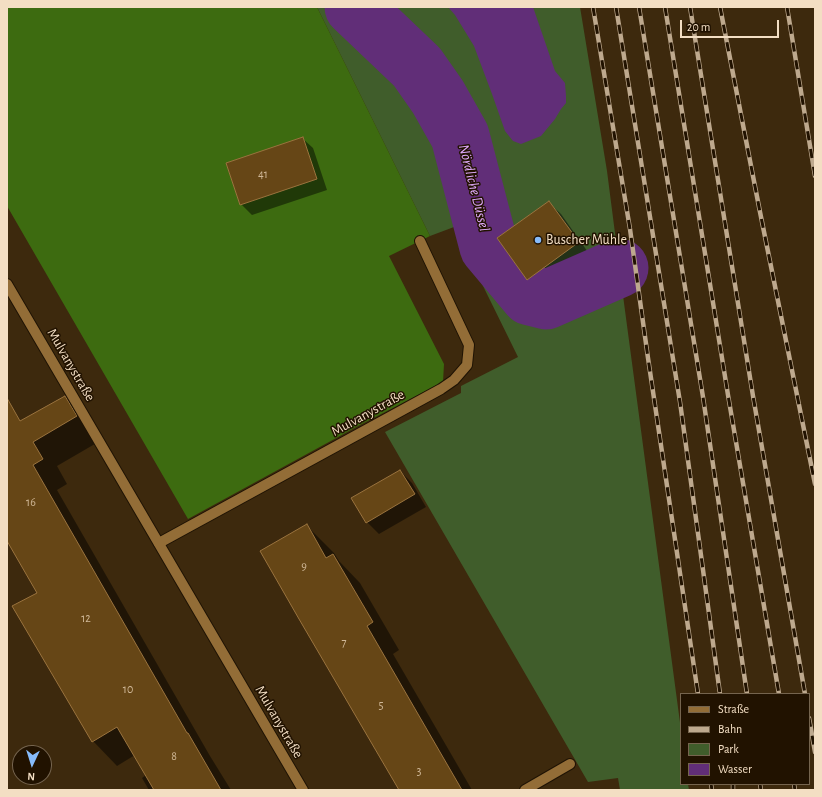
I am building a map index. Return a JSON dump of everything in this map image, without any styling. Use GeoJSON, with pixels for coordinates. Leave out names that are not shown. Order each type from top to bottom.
{"type":"FeatureCollection","features":[{"type":"Feature","properties":{"kind":"street","name":"Mulvanystraße"},"geometry":{"type":"LineString","coordinates":[[159,543],[441,389],[454,380],[467,365],[469,345],[420,241]]}},
{"type":"Feature","properties":{"kind":"street","name":"Mulvanystraße"},"geometry":{"type":"LineString","coordinates":[[7,284],[303,790]]}},
{"type":"Feature","properties":{"kind":"street"},"geometry":{"type":"LineString","coordinates":[[525,790],[570,764]]}},
{"type":"Feature","properties":{"kind":"green space"},"geometry":{"type":"Polygon","coordinates":[[[7,7],[317,7],[430,236],[389,256],[444,364],[443,382],[360,425],[188,519],[7,206],[7,7]]]}},
{"type":"Feature","properties":{"kind":"green space"},"geometry":{"type":"Polygon","coordinates":[[[317,7],[580,7],[607,171],[680,723],[680,785],[688,785],[689,790],[620,790],[618,778],[588,782],[385,432],[461,393],[461,386],[518,357],[454,227],[430,236],[317,7]]]}},
{"type":"Feature","properties":{"kind":"water"},"geometry":{"type":"Polygon","coordinates":[[[448,7],[533,7],[555,71],[565,83],[566,96],[566,103],[541,136],[521,144],[513,141],[505,131],[474,46],[455,15],[448,7]]]}},
{"type":"Feature","properties":{"kind":"building"},"geometry":{"type":"Polygon","coordinates":[[[303,137],[317,179],[240,205],[226,163],[303,137]]]}},
{"type":"Feature","properties":{"kind":"building","name":"Buscher Mühle"},"geometry":{"type":"Polygon","coordinates":[[[549,201],[579,242],[527,280],[497,238],[549,201]]]}},
{"type":"Feature","properties":{"kind":"building"},"geometry":{"type":"Polygon","coordinates":[[[65,396],[77,416],[33,442],[43,459],[33,465],[221,790],[154,790],[117,727],[92,742],[12,606],[37,593],[7,541],[7,398],[20,421],[65,396]]]}},
{"type":"Feature","properties":{"kind":"building"},"geometry":{"type":"Polygon","coordinates":[[[400,470],[415,494],[366,523],[351,498],[400,470]]]}},
{"type":"Feature","properties":{"kind":"building"},"geometry":{"type":"Polygon","coordinates":[[[307,524],[326,558],[333,554],[373,622],[367,626],[462,790],[399,790],[299,619],[260,551],[307,524]]]}},
{"type":"Feature","properties":{"kind":"waterway","name":"Nördliche Düssel"},"geometry":{"type":"LineString","coordinates":[[354,7],[417,67],[438,97],[460,136],[489,247],[530,296],[546,300],[619,268]]}},
{"type":"Feature","properties":{"kind":"railway"},"geometry":{"type":"LineString","coordinates":[[593,7],[630,229],[698,693]]}},
{"type":"Feature","properties":{"kind":"railway"},"geometry":{"type":"LineString","coordinates":[[616,7],[680,402],[720,693]]}},
{"type":"Feature","properties":{"kind":"railway"},"geometry":{"type":"LineString","coordinates":[[639,7],[703,397],[747,693]]}},
{"type":"Feature","properties":{"kind":"railway"},"geometry":{"type":"LineString","coordinates":[[665,7],[728,395],[779,693]]}},
{"type":"Feature","properties":{"kind":"railway"},"geometry":{"type":"LineString","coordinates":[[690,7],[753,396],[805,693]]}},
{"type":"Feature","properties":{"kind":"railway"},"geometry":{"type":"LineString","coordinates":[[720,7],[815,484]]}},
{"type":"Feature","properties":{"kind":"railway"},"geometry":{"type":"LineString","coordinates":[[787,7],[815,176]]}},
{"type":"Feature","properties":{"kind":"railway"},"geometry":{"type":"LineString","coordinates":[[810,724],[815,752]]}},
{"type":"Feature","properties":{"kind":"railway"},"geometry":{"type":"LineString","coordinates":[[711,785],[712,790]]}},
{"type":"Feature","properties":{"kind":"railway"},"geometry":{"type":"LineString","coordinates":[[733,785],[733,790]]}},
{"type":"Feature","properties":{"kind":"railway"},"geometry":{"type":"LineString","coordinates":[[760,785],[761,790]]}},
{"type":"Feature","properties":{"kind":"railway"},"geometry":{"type":"LineString","coordinates":[[794,785],[795,790]]}},
{"type":"Feature","properties":{"kind":"place","name":"Buscher Mühle"},"geometry":{"type":"Point","coordinates":[538,240]}}]}
